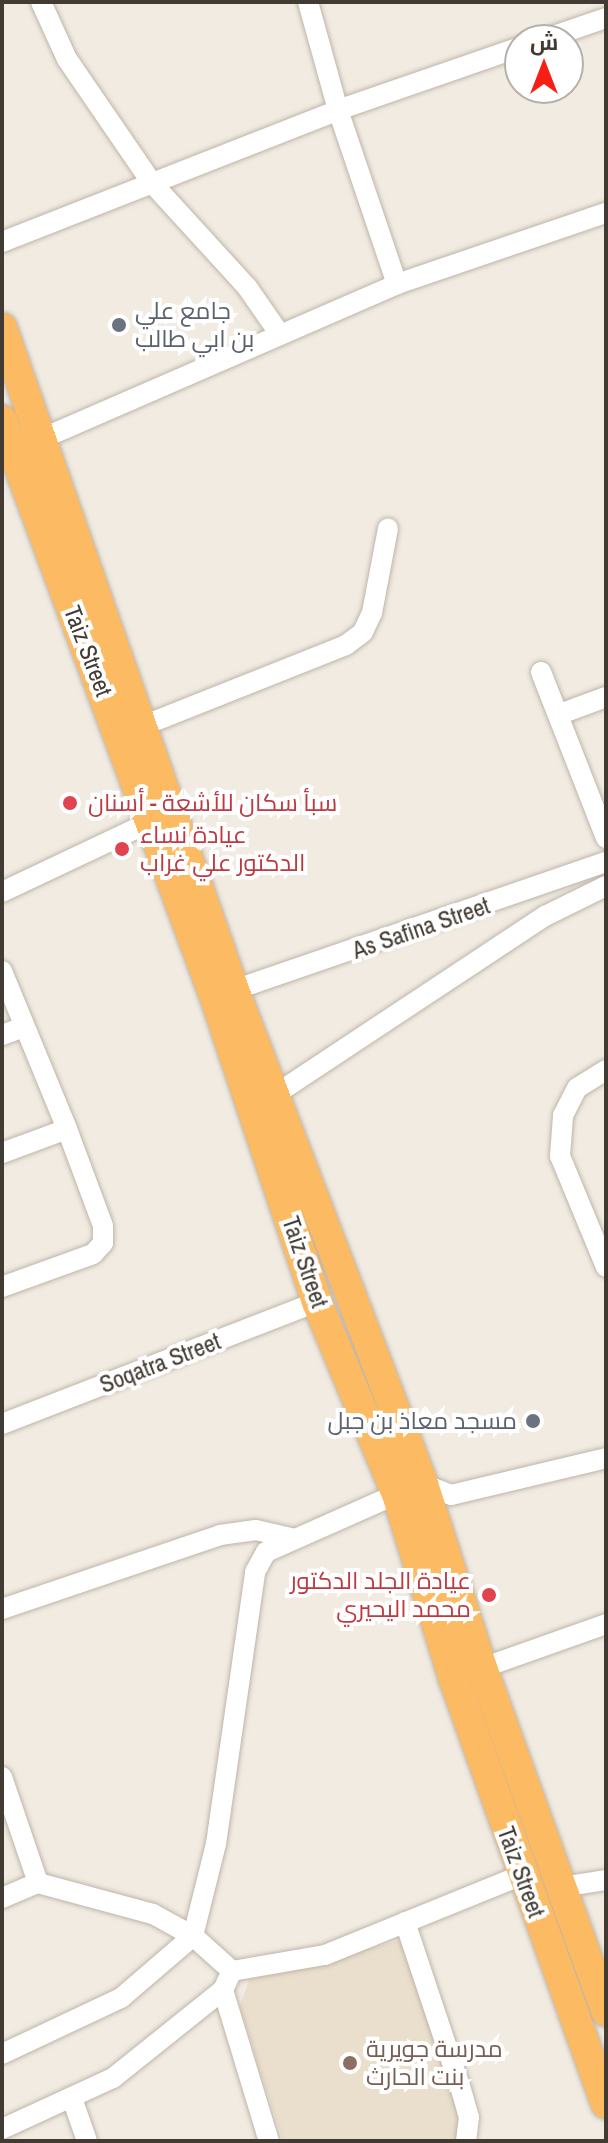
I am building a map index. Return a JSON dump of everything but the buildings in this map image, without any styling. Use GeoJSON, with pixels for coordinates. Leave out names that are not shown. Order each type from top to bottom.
{"type":"FeatureCollection","features":[{"type":"Feature","properties":{"kind":"highway","name":"Taiz Street"},"geometry":{"type":"LineString","coordinates":[[2,328],[41,439],[131,730],[150,822],[216,1000],[410,1489],[454,1679],[606,2104]]}},
{"type":"Feature","properties":{"kind":"highway","name":"Taiz Street"},"geometry":{"type":"LineString","coordinates":[[2,420],[131,730],[276,1094],[332,1297]]}},
{"type":"Feature","properties":{"kind":"highway","name":"Taiz Street"},"geometry":{"type":"LineString","coordinates":[[410,1489],[442,1506],[482,1668],[606,2011]]}},
{"type":"Feature","properties":{"kind":"highway"},"geometry":{"type":"LineString","coordinates":[[454,1679],[482,1668]]}},
{"type":"Feature","properties":{"kind":"street"},"geometry":{"type":"LineString","coordinates":[[41,2],[67,59],[152,183],[247,287],[279,333]]}},
{"type":"Feature","properties":{"kind":"street"},"geometry":{"type":"LineString","coordinates":[[308,2],[338,110],[397,284]]}},
{"type":"Feature","properties":{"kind":"street"},"geometry":{"type":"LineString","coordinates":[[584,26],[606,18]]}},
{"type":"Feature","properties":{"kind":"street"},"geometry":{"type":"LineString","coordinates":[[2,242],[338,110],[504,53]]}},
{"type":"Feature","properties":{"kind":"street"},"geometry":{"type":"LineString","coordinates":[[41,439],[397,284],[606,213]]}},
{"type":"Feature","properties":{"kind":"street"},"geometry":{"type":"LineString","coordinates":[[131,730],[346,645],[363,632],[372,613],[388,528]]}},
{"type":"Feature","properties":{"kind":"street"},"geometry":{"type":"LineString","coordinates":[[541,672],[606,838]]}},
{"type":"Feature","properties":{"kind":"street"},"geometry":{"type":"LineString","coordinates":[[560,714],[606,697]]}},
{"type":"Feature","properties":{"kind":"street"},"geometry":{"type":"LineString","coordinates":[[2,892],[150,822]]}},
{"type":"Feature","properties":{"kind":"street","name":"As Safina Street"},"geometry":{"type":"LineString","coordinates":[[276,1094],[582,884],[606,862]]}},
{"type":"Feature","properties":{"kind":"street","name":"As Safina Street"},"geometry":{"type":"LineString","coordinates":[[234,990],[582,884],[606,886]]}},
{"type":"Feature","properties":{"kind":"street"},"geometry":{"type":"LineString","coordinates":[[2,971],[103,1226],[103,1243],[93,1254],[2,1287]]}},
{"type":"Feature","properties":{"kind":"street"},"geometry":{"type":"LineString","coordinates":[[2,1035],[24,1027]]}},
{"type":"Feature","properties":{"kind":"street"},"geometry":{"type":"LineString","coordinates":[[606,1070],[577,1088],[563,1116],[560,1156],[606,1267]]}},
{"type":"Feature","properties":{"kind":"street"},"geometry":{"type":"LineString","coordinates":[[2,1153],[67,1129]]}},
{"type":"Feature","properties":{"kind":"street","name":"Soqatra Street"},"geometry":{"type":"LineString","coordinates":[[2,1424],[332,1297]]}},
{"type":"Feature","properties":{"kind":"street"},"geometry":{"type":"LineString","coordinates":[[442,1506],[606,1458]]}},
{"type":"Feature","properties":{"kind":"street"},"geometry":{"type":"LineString","coordinates":[[2,2054],[121,1998],[193,1936],[216,1844],[255,1572],[266,1552],[410,1489]]}},
{"type":"Feature","properties":{"kind":"street"},"geometry":{"type":"LineString","coordinates":[[2,1609],[220,1535],[256,1530],[294,1539]]}},
{"type":"Feature","properties":{"kind":"street"},"geometry":{"type":"LineString","coordinates":[[482,1668],[606,1624]]}},
{"type":"Feature","properties":{"kind":"street"},"geometry":{"type":"LineString","coordinates":[[2,1777],[38,1883]]}},
{"type":"Feature","properties":{"kind":"street"},"geometry":{"type":"LineString","coordinates":[[232,1971],[325,1955],[522,1875]]}},
{"type":"Feature","properties":{"kind":"street"},"geometry":{"type":"LineString","coordinates":[[561,1887],[606,1880]]}},
{"type":"Feature","properties":{"kind":"street"},"geometry":{"type":"LineString","coordinates":[[2,1898],[38,1883],[153,1914],[193,1936],[232,1971]]}},
{"type":"Feature","properties":{"kind":"street"},"geometry":{"type":"LineString","coordinates":[[405,1922],[469,2117],[466,2141]]}},
{"type":"Feature","properties":{"kind":"street"},"geometry":{"type":"LineString","coordinates":[[2,2129],[73,2101],[113,2078],[223,1990],[232,1971]]}},
{"type":"Feature","properties":{"kind":"street"},"geometry":{"type":"LineString","coordinates":[[223,1990],[269,2141]]}},
{"type":"Feature","properties":{"kind":"street"},"geometry":{"type":"LineString","coordinates":[[73,2101],[87,2141]]}},
{"type":"Feature","properties":{"kind":"shaded area","name":"مدرسة جويرية بنت الحارث"},"geometry":{"type":"Polygon","coordinates":[[[401,1940],[460,2119],[458,2136],[454,2141],[283,2141],[240,2006],[249,1980],[401,1940]]]}},
{"type":"Feature","properties":{"kind":"place","name":"جامع علي بن ابي طالب"},"geometry":{"type":"Point","coordinates":[119,325]}},
{"type":"Feature","properties":{"kind":"place","name":"سبأ سكان للأشعة - أسنان"},"geometry":{"type":"Point","coordinates":[70,803]}},
{"type":"Feature","properties":{"kind":"place","name":"عيادة نساء الدكتور علي غراب"},"geometry":{"type":"Point","coordinates":[122,849]}},
{"type":"Feature","properties":{"kind":"place","name":"مسجد معاذ بن جبل"},"geometry":{"type":"Point","coordinates":[533,1421]}},
{"type":"Feature","properties":{"kind":"place","name":"عيادة الجلد الدكتور محمد اليحيري"},"geometry":{"type":"Point","coordinates":[489,1595]}},
{"type":"Feature","properties":{"kind":"place","name":"مدرسة جويرية بنت الحارث"},"geometry":{"type":"Point","coordinates":[350,2063]}}]}
